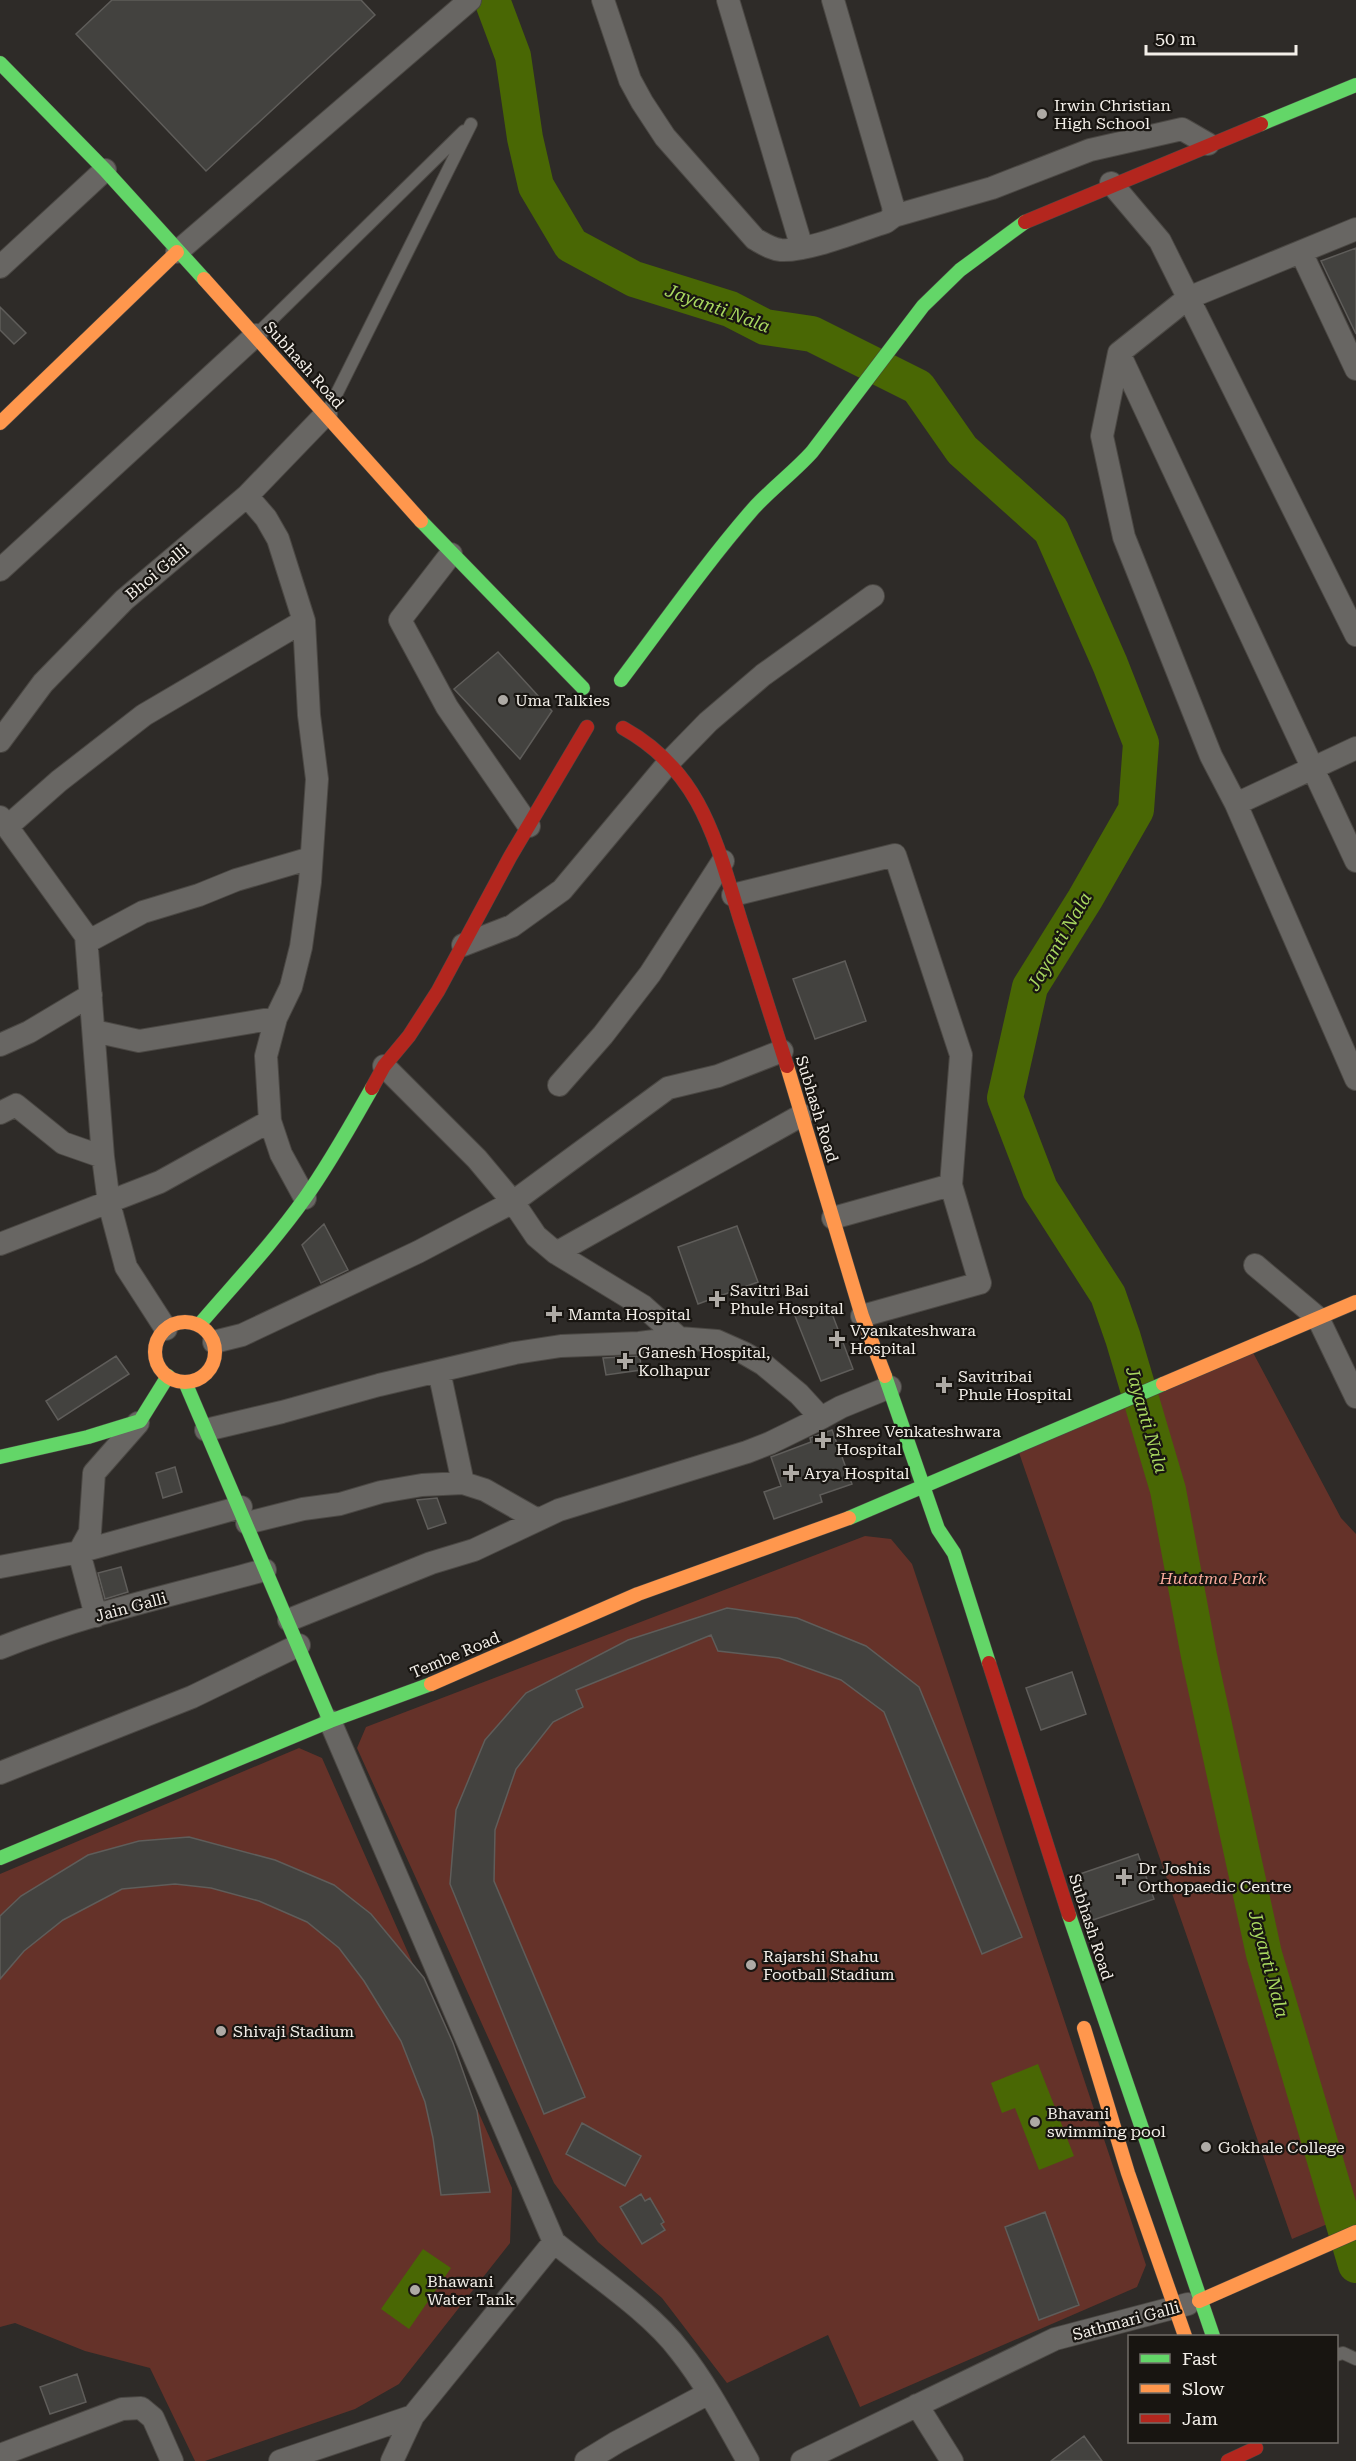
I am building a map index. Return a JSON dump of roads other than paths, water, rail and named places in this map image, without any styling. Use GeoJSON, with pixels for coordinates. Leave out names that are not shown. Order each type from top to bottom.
{"type":"FeatureCollection","features":[{"type":"Feature","properties":{"kind":"main road","name":"Subhash Road"},"geometry":{"type":"LineString","coordinates":[[2,70],[105,170],[451,554],[587,691],[591,729],[529,826]]}},
{"type":"Feature","properties":{"kind":"main road"},"geometry":{"type":"LineString","coordinates":[[587,691],[612,677],[624,684],[729,538],[755,507],[794,472],[864,385],[923,306],[960,270],[1029,218],[1356,85]]}},
{"type":"Feature","properties":{"kind":"main road"},"geometry":{"type":"LineString","coordinates":[[0,423],[177,252]]}},
{"type":"Feature","properties":{"kind":"main road","name":"Subhash Road"},"geometry":{"type":"LineString","coordinates":[[634,713],[619,730],[646,740],[670,761],[710,824],[802,1115],[862,1316],[890,1387],[938,1529],[954,1552],[1073,1927],[1212,2335]]}},
{"type":"Feature","properties":{"kind":"main road"},"geometry":{"type":"LineString","coordinates":[[199,1325],[266,1248],[305,1198],[339,1146],[384,1066],[409,1036],[438,991],[529,826]]}},
{"type":"Feature","properties":{"kind":"main road","name":"Tembe Road"},"geometry":{"type":"LineString","coordinates":[[0,1858],[330,1721],[424,1687],[638,1594],[847,1519],[924,1484],[986,1461],[1356,1302]]}},
{"type":"Feature","properties":{"kind":"main road"},"geometry":{"type":"LineString","coordinates":[[182,1322],[199,1325],[206,1329],[214,1342],[215,1358],[201,1378],[185,1382],[168,1376],[161,1370],[155,1353],[156,1344],[166,1329],[182,1322]]}},
{"type":"Feature","properties":{"kind":"main road"},"geometry":{"type":"LineString","coordinates":[[0,1457],[88,1437],[140,1421],[168,1376]]}},
{"type":"Feature","properties":{"kind":"main road"},"geometry":{"type":"LineString","coordinates":[[185,1382],[244,1515],[265,1570],[289,1620],[330,1721]]}},
{"type":"Feature","properties":{"kind":"main road","name":"Subhash Road"},"geometry":{"type":"LineString","coordinates":[[936,1549],[938,1529]]}},
{"type":"Feature","properties":{"kind":"main road"},"geometry":{"type":"LineString","coordinates":[[1079,2012],[1128,2173],[1184,2335]]}},
{"type":"Feature","properties":{"kind":"main road","name":"Sathmari Galli"},"geometry":{"type":"LineString","coordinates":[[1199,2301],[1356,2232]]}},
{"type":"Feature","properties":{"kind":"main road"},"geometry":{"type":"LineString","coordinates":[[1227,2443],[1232,2460],[1255,2445],[1262,2461]]}},
{"type":"Feature","properties":{"kind":"street"},"geometry":{"type":"LineString","coordinates":[[603,0],[630,80],[665,137],[755,239],[769,248],[782,250],[802,248],[886,222],[894,216],[992,188],[1090,150],[1182,129],[1208,144]]}},
{"type":"Feature","properties":{"kind":"street"},"geometry":{"type":"LineString","coordinates":[[728,0],[802,248]]}},
{"type":"Feature","properties":{"kind":"street"},"geometry":{"type":"LineString","coordinates":[[833,0],[894,216]]}},
{"type":"Feature","properties":{"kind":"street"},"geometry":{"type":"LineString","coordinates":[[177,252],[465,5]]}},
{"type":"Feature","properties":{"kind":"street"},"geometry":{"type":"LineString","coordinates":[[0,267],[105,170]]}},
{"type":"Feature","properties":{"kind":"street"},"geometry":{"type":"LineString","coordinates":[[1111,183],[1160,241],[1356,635]]}},
{"type":"Feature","properties":{"kind":"street"},"geometry":{"type":"LineString","coordinates":[[1356,229],[1188,298],[1119,353],[1102,436],[1124,537],[1211,756],[1236,804],[1356,1079]]}},
{"type":"Feature","properties":{"kind":"street"},"geometry":{"type":"LineString","coordinates":[[1301,252],[1356,369]]}},
{"type":"Feature","properties":{"kind":"street"},"geometry":{"type":"LineString","coordinates":[[0,570],[256,335]]}},
{"type":"Feature","properties":{"kind":"street"},"geometry":{"type":"LineString","coordinates":[[1119,353],[1356,861]]}},
{"type":"Feature","properties":{"kind":"street","name":"Bhoi Galli"},"geometry":{"type":"LineString","coordinates":[[0,741],[43,683],[124,600],[247,496],[326,414]]}},
{"type":"Feature","properties":{"kind":"street"},"geometry":{"type":"LineString","coordinates":[[247,496],[266,518],[278,539],[304,621],[309,715],[317,779],[311,858],[301,947],[291,987],[276,1018],[266,1056],[270,1121],[281,1155],[305,1198]]}},
{"type":"Feature","properties":{"kind":"street"},"geometry":{"type":"LineString","coordinates":[[451,554],[400,620],[447,707],[529,826]]}},
{"type":"Feature","properties":{"kind":"street"},"geometry":{"type":"LineString","coordinates":[[463,945],[512,926],[562,890],[670,761],[708,722],[763,675],[873,596]]}},
{"type":"Feature","properties":{"kind":"street"},"geometry":{"type":"LineString","coordinates":[[166,1329],[126,1267],[109,1203],[103,1157],[86,936],[4,822],[144,714],[304,621]]}},
{"type":"Feature","properties":{"kind":"street"},"geometry":{"type":"LineString","coordinates":[[1236,804],[1356,748]]}},
{"type":"Feature","properties":{"kind":"street"},"geometry":{"type":"LineString","coordinates":[[733,895],[895,855],[961,1055],[951,1185],[980,1283],[862,1316]]}},
{"type":"Feature","properties":{"kind":"street"},"geometry":{"type":"LineString","coordinates":[[87,942],[143,912],[199,895],[236,880],[311,858]]}},
{"type":"Feature","properties":{"kind":"street"},"geometry":{"type":"LineString","coordinates":[[559,1085],[603,1035],[650,974],[723,861]]}},
{"type":"Feature","properties":{"kind":"street"},"geometry":{"type":"LineString","coordinates":[[0,1045],[30,1032],[91,995]]}},
{"type":"Feature","properties":{"kind":"street"},"geometry":{"type":"LineString","coordinates":[[94,1031],[139,1041],[276,1018]]}},
{"type":"Feature","properties":{"kind":"street"},"geometry":{"type":"LineString","coordinates":[[214,1342],[242,1335],[418,1252],[513,1202],[668,1088],[718,1076],[782,1051]]}},
{"type":"Feature","properties":{"kind":"street"},"geometry":{"type":"LineString","coordinates":[[384,1066],[471,1152],[513,1202],[536,1236],[556,1253],[644,1306],[679,1338]]}},
{"type":"Feature","properties":{"kind":"street"},"geometry":{"type":"LineString","coordinates":[[0,1113],[16,1105],[63,1143],[103,1157]]}},
{"type":"Feature","properties":{"kind":"street"},"geometry":{"type":"LineString","coordinates":[[556,1253],[802,1115]]}},
{"type":"Feature","properties":{"kind":"street"},"geometry":{"type":"LineString","coordinates":[[0,1245],[160,1182],[270,1121]]}},
{"type":"Feature","properties":{"kind":"street"},"geometry":{"type":"LineString","coordinates":[[833,1218],[951,1185]]}},
{"type":"Feature","properties":{"kind":"street"},"geometry":{"type":"LineString","coordinates":[[1255,1265],[1318,1318],[1356,1397]]}},
{"type":"Feature","properties":{"kind":"street"},"geometry":{"type":"LineString","coordinates":[[206,1430],[515,1353],[561,1346],[639,1343],[679,1338],[717,1341],[744,1353],[763,1364],[799,1394],[821,1418]]}},
{"type":"Feature","properties":{"kind":"street"},"geometry":{"type":"LineString","coordinates":[[439,1371],[463,1483]]}},
{"type":"Feature","properties":{"kind":"street"},"geometry":{"type":"LineString","coordinates":[[289,1620],[431,1563],[474,1550],[559,1510],[747,1452],[770,1443],[841,1407],[890,1387]]}},
{"type":"Feature","properties":{"kind":"street"},"geometry":{"type":"LineString","coordinates":[[96,1616],[79,1552],[90,1532],[94,1473],[140,1421]]}},
{"type":"Feature","properties":{"kind":"street"},"geometry":{"type":"LineString","coordinates":[[0,1567],[244,1515],[340,1504],[412,1487],[463,1483],[485,1490],[536,1520]]}},
{"type":"Feature","properties":{"kind":"street","name":"Jain Galli"},"geometry":{"type":"LineString","coordinates":[[0,1648],[35,1634],[96,1616],[265,1570]]}},
{"type":"Feature","properties":{"kind":"street"},"geometry":{"type":"LineString","coordinates":[[0,1773],[192,1697],[299,1645]]}},
{"type":"Feature","properties":{"kind":"street"},"geometry":{"type":"LineString","coordinates":[[330,1721],[554,2242],[635,2306],[672,2342],[710,2393],[748,2461]]}},
{"type":"Feature","properties":{"kind":"street"},"geometry":{"type":"LineString","coordinates":[[392,2461],[413,2416],[554,2242]]}},
{"type":"Feature","properties":{"kind":"street","name":"Sathmari Galli"},"geometry":{"type":"LineString","coordinates":[[802,2461],[1055,2339],[1199,2301]]}},
{"type":"Feature","properties":{"kind":"street"},"geometry":{"type":"LineString","coordinates":[[585,2461],[710,2393]]}},
{"type":"Feature","properties":{"kind":"street"},"geometry":{"type":"LineString","coordinates":[[917,2405],[952,2461]]}},
{"type":"Feature","properties":{"kind":"street"},"geometry":{"type":"LineString","coordinates":[[0,2456],[122,2409],[141,2408],[153,2418],[172,2461]]}},
{"type":"Feature","properties":{"kind":"street"},"geometry":{"type":"LineString","coordinates":[[280,2461],[413,2416]]}},
{"type":"Feature","properties":{"kind":"lane"},"geometry":{"type":"LineString","coordinates":[[256,335],[471,124],[326,414]]}},
{"type":"Feature","properties":{"kind":"lane"},"geometry":{"type":"LineString","coordinates":[[1338,2354],[1344,2353],[1356,2359]]}},
{"type":"Feature","properties":{"kind":"waterway","name":"Jayanti Nala"},"geometry":{"type":"LineString","coordinates":[[492,0],[513,56],[525,138],[536,186],[571,245],[634,279],[730,309],[765,327],[812,334],[918,387],[962,450],[1051,530],[1110,664],[1141,743],[1136,810],[1085,899],[1030,987],[1005,1098],[1040,1189],[1108,1295],[1123,1338],[1168,1490],[1199,1656],[1264,1954],[1356,2265]]}},
{"type":"Feature","properties":{"kind":"place","name":"Irwin Christian High School"},"geometry":{"type":"Point","coordinates":[1042,114]}},
{"type":"Feature","properties":{"kind":"place","name":"Uma Talkies"},"geometry":{"type":"Point","coordinates":[503,700]}},
{"type":"Feature","properties":{"kind":"place","name":"Savitri Bai Phule Hospital"},"geometry":{"type":"Point","coordinates":[717,1299]}},
{"type":"Feature","properties":{"kind":"place","name":"Mamta Hospital"},"geometry":{"type":"Point","coordinates":[554,1314]}},
{"type":"Feature","properties":{"kind":"place","name":"Vyankateshwara Hospital"},"geometry":{"type":"Point","coordinates":[837,1339]}},
{"type":"Feature","properties":{"kind":"place","name":"Ganesh Hospital, Kolhapur"},"geometry":{"type":"Point","coordinates":[625,1361]}},
{"type":"Feature","properties":{"kind":"place","name":"Savitribai Phule Hospital"},"geometry":{"type":"Point","coordinates":[944,1385]}},
{"type":"Feature","properties":{"kind":"place","name":"Shree Venkateshwara Hospital"},"geometry":{"type":"Point","coordinates":[823,1440]}},
{"type":"Feature","properties":{"kind":"place","name":"Arya Hospital"},"geometry":{"type":"Point","coordinates":[791,1473]}},
{"type":"Feature","properties":{"kind":"place","name":"Dr Joshis Orthopaedic Centre"},"geometry":{"type":"Point","coordinates":[1124,1877]}},
{"type":"Feature","properties":{"kind":"place","name":"Rajarshi Shahu Football Stadium"},"geometry":{"type":"Point","coordinates":[751,1965]}},
{"type":"Feature","properties":{"kind":"place","name":"Shivaji Stadium"},"geometry":{"type":"Point","coordinates":[221,2031]}},
{"type":"Feature","properties":{"kind":"place","name":"Bhavani swimming pool"},"geometry":{"type":"Point","coordinates":[1035,2122]}},
{"type":"Feature","properties":{"kind":"place","name":"Gokhale College"},"geometry":{"type":"Point","coordinates":[1206,2147]}},
{"type":"Feature","properties":{"kind":"place","name":"Bhawani Water Tank"},"geometry":{"type":"Point","coordinates":[415,2290]}},
{"type":"Feature","properties":{"kind":"park label","name":"Hutatma Park"},"geometry":{"type":"Point","coordinates":[1213,1578]}}]}
